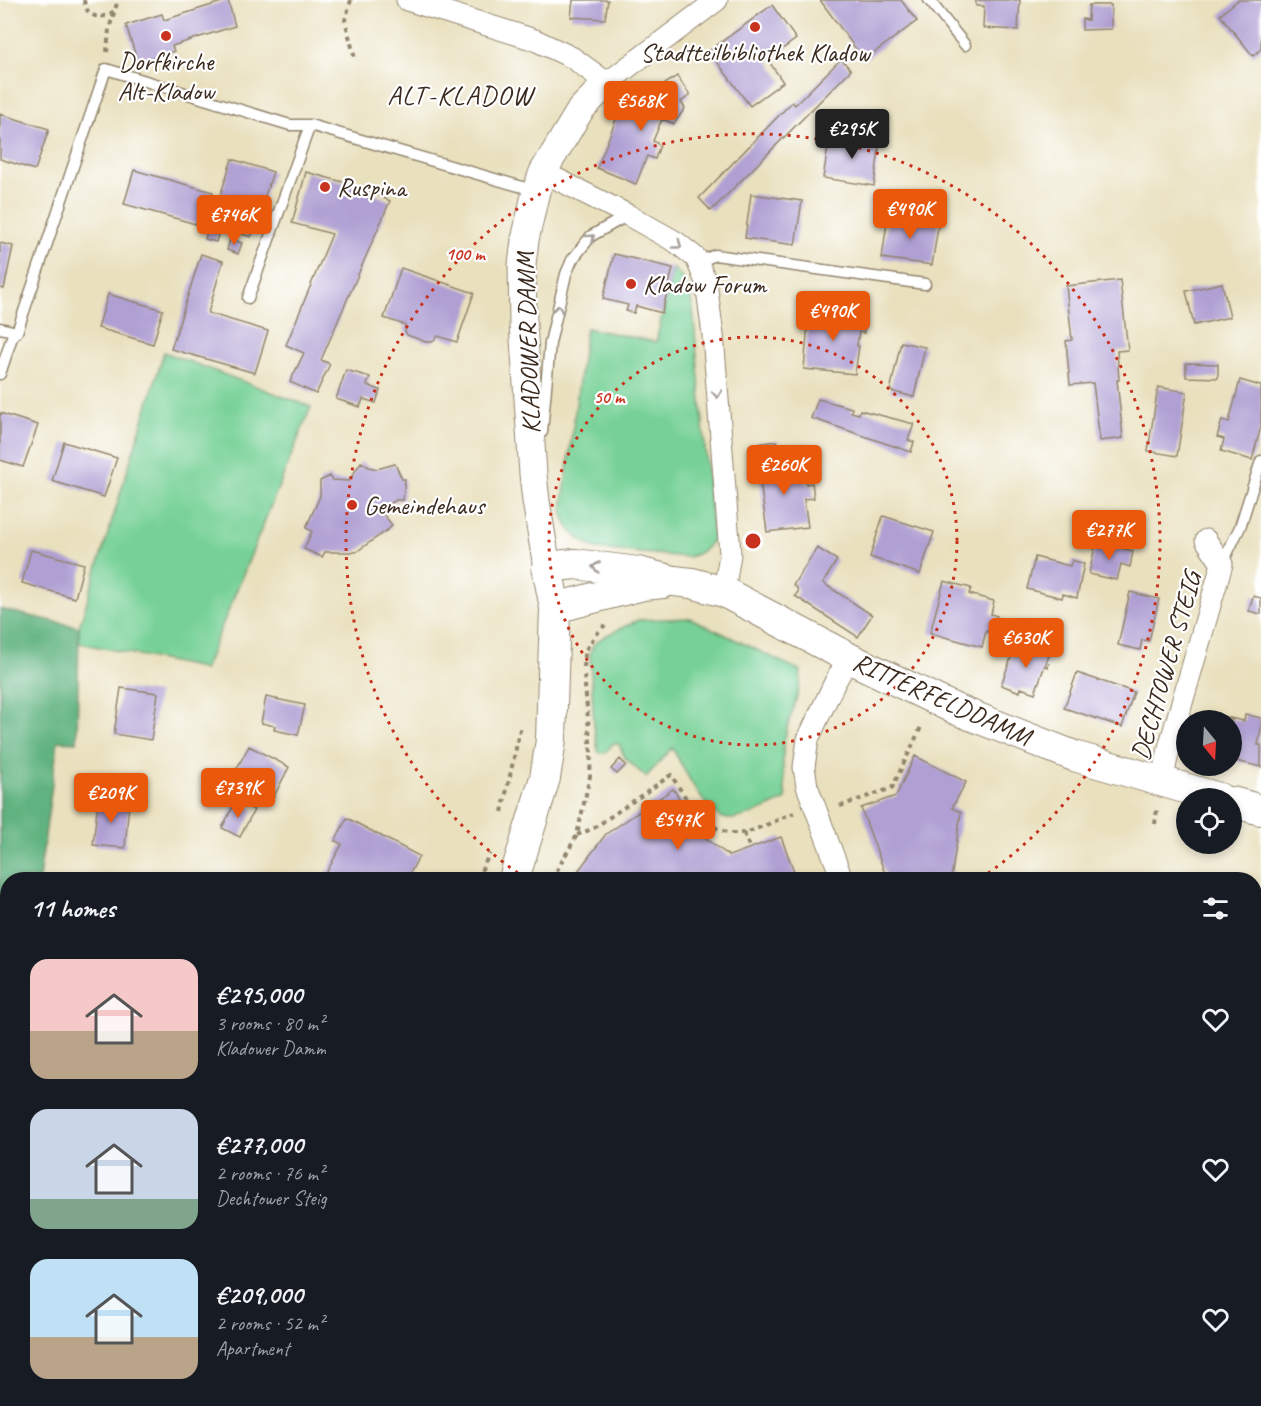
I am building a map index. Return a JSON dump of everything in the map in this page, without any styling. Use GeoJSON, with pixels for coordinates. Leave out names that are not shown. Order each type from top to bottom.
{"type":"FeatureCollection","features":[{"type":"Feature","properties":{"kind":"main road","name":"RITTERFELDDAMM"},"geometry":{"type":"LineString","coordinates":[[547,567],[575,564],[638,572],[674,581]]}},
{"type":"Feature","properties":{"kind":"main road","name":"KLADOWER DAMM"},"geometry":{"type":"LineString","coordinates":[[516,872],[544,778],[550,749],[555,608],[547,567]]}},
{"type":"Feature","properties":{"kind":"main road","name":"RITTERFELDDAMM"},"geometry":{"type":"LineString","coordinates":[[555,608],[643,585],[674,581],[692,582],[724,592],[849,658],[955,709],[1074,756],[1183,788]]}},
{"type":"Feature","properties":{"kind":"main road"},"geometry":{"type":"LineString","coordinates":[[1242,805],[1261,810]]}},
{"type":"Feature","properties":{"kind":"street"},"geometry":{"type":"LineString","coordinates":[[407,0],[536,40],[573,58],[607,83]]}},
{"type":"Feature","properties":{"kind":"street"},"geometry":{"type":"LineString","coordinates":[[717,0],[607,83],[581,109],[539,181],[628,215],[675,242],[696,258],[706,282],[713,335],[730,554],[724,592]]}},
{"type":"Feature","properties":{"kind":"street","name":"KLADOWER DAMM"},"geometry":{"type":"LineString","coordinates":[[539,181],[525,240],[521,288],[532,474],[547,567]]}},
{"type":"Feature","properties":{"kind":"street","name":"DECHTOWER STEIG"},"geometry":{"type":"LineString","coordinates":[[1162,782],[1170,744],[1222,564],[1206,540]]}},
{"type":"Feature","properties":{"kind":"street"},"geometry":{"type":"LineString","coordinates":[[839,872],[807,786],[804,767],[808,739],[849,658]]}},
{"type":"Feature","properties":{"kind":"lane"},"geometry":{"type":"LineString","coordinates":[[929,0],[965,45]]}},
{"type":"Feature","properties":{"kind":"lane"},"geometry":{"type":"LineString","coordinates":[[0,328],[17,332],[106,69],[290,125],[310,125],[539,181]]}},
{"type":"Feature","properties":{"kind":"lane"},"geometry":{"type":"LineString","coordinates":[[248,298],[310,125]]}},
{"type":"Feature","properties":{"kind":"lane"},"geometry":{"type":"LineString","coordinates":[[532,474],[541,445],[550,343],[566,274],[572,260],[591,236],[628,215]]}},
{"type":"Feature","properties":{"kind":"lane"},"geometry":{"type":"LineString","coordinates":[[697,262],[715,255],[925,284]]}},
{"type":"Feature","properties":{"kind":"lane"},"geometry":{"type":"LineString","coordinates":[[0,374],[14,331]]}},
{"type":"Feature","properties":{"kind":"lane","name":"DECHTOWER STEIG"},"geometry":{"type":"LineString","coordinates":[[1222,564],[1240,527],[1261,461]]}},
{"type":"Feature","properties":{"kind":"path"},"geometry":{"type":"LineString","coordinates":[[84,0],[89,13],[97,17],[113,12],[117,1]]}},
{"type":"Feature","properties":{"kind":"path"},"geometry":{"type":"LineString","coordinates":[[351,0],[345,20],[355,59]]}},
{"type":"Feature","properties":{"kind":"path"},"geometry":{"type":"LineString","coordinates":[[109,29],[117,1]]}},
{"type":"Feature","properties":{"kind":"path"},"geometry":{"type":"LineString","coordinates":[[556,872],[577,835],[590,776],[591,752],[584,676],[585,651],[608,621]]}},
{"type":"Feature","properties":{"kind":"path"},"geometry":{"type":"LineString","coordinates":[[500,820],[521,723]]}},
{"type":"Feature","properties":{"kind":"path"},"geometry":{"type":"LineString","coordinates":[[577,835],[594,828],[671,775],[693,809],[709,825],[727,833],[744,833],[892,788],[921,725]]}},
{"type":"Feature","properties":{"kind":"path"},"geometry":{"type":"LineString","coordinates":[[744,833],[750,849]]}},
{"type":"Feature","properties":{"kind":"path"},"geometry":{"type":"LineString","coordinates":[[480,872],[491,851]]}},
{"type":"Feature","properties":{"kind":"green space"},"geometry":{"type":"Polygon","coordinates":[[[673,268],[687,287],[693,309],[713,539],[702,551],[688,557],[596,549],[574,534],[566,523],[562,510],[586,328],[656,342],[673,268]]]}},
{"type":"Feature","properties":{"kind":"green space"},"geometry":{"type":"Polygon","coordinates":[[[164,352],[311,407],[204,670],[79,643],[79,627],[164,352]]]}},
{"type":"Feature","properties":{"kind":"green space"},"geometry":{"type":"Polygon","coordinates":[[[0,609],[79,627],[77,742],[58,741],[40,872],[0,872],[0,609]]]}},
{"type":"Feature","properties":{"kind":"green space"},"geometry":{"type":"Polygon","coordinates":[[[690,618],[801,671],[798,692],[784,744],[783,771],[786,799],[742,817],[729,819],[720,817],[712,810],[696,790],[672,748],[646,777],[625,758],[619,744],[612,744],[606,753],[598,751],[594,726],[590,653],[594,644],[638,620],[690,618]]]}},
{"type":"Feature","properties":{"kind":"building","name":"Dorfkirche Alt-Kladow"},"geometry":{"type":"Polygon","coordinates":[[[228,0],[235,26],[172,46],[174,51],[138,63],[126,25],[162,14],[164,20],[228,0]]]}},
{"type":"Feature","properties":{"kind":"building"},"geometry":{"type":"Polygon","coordinates":[[[573,0],[608,0],[605,19],[571,17],[573,0]]]}},
{"type":"Feature","properties":{"kind":"building"},"geometry":{"type":"Polygon","coordinates":[[[820,0],[901,0],[917,21],[864,60],[820,0]]]}},
{"type":"Feature","properties":{"kind":"building"},"geometry":{"type":"Polygon","coordinates":[[[976,0],[1020,0],[1018,30],[983,28],[984,6],[976,6],[976,0]]]}},
{"type":"Feature","properties":{"kind":"building"},"geometry":{"type":"Polygon","coordinates":[[[1238,0],[1261,0],[1261,49],[1253,56],[1220,15],[1238,0]]]}},
{"type":"Feature","properties":{"kind":"building"},"geometry":{"type":"Polygon","coordinates":[[[772,5],[796,39],[768,60],[783,82],[750,106],[709,51],[772,5]]]}},
{"type":"Feature","properties":{"kind":"building"},"geometry":{"type":"Polygon","coordinates":[[[1089,5],[1111,5],[1111,29],[1082,30],[1082,19],[1088,20],[1089,5]]]}},
{"type":"Feature","properties":{"kind":"building"},"geometry":{"type":"Polygon","coordinates":[[[841,59],[851,70],[711,211],[699,198],[792,102],[795,105],[841,59]]]}},
{"type":"Feature","properties":{"kind":"building"},"geometry":{"type":"Polygon","coordinates":[[[677,76],[690,95],[681,102],[685,108],[674,124],[662,119],[653,141],[660,145],[655,159],[647,156],[636,184],[597,168],[622,104],[644,112],[665,84],[677,76]]]}},
{"type":"Feature","properties":{"kind":"building"},"geometry":{"type":"Polygon","coordinates":[[[0,114],[49,129],[35,170],[0,159],[0,114]]]}},
{"type":"Feature","properties":{"kind":"building"},"geometry":{"type":"Polygon","coordinates":[[[830,135],[880,142],[874,186],[823,178],[830,135]]]}},
{"type":"Feature","properties":{"kind":"building"},"geometry":{"type":"Polygon","coordinates":[[[232,159],[273,172],[251,237],[211,224],[232,159]]]}},
{"type":"Feature","properties":{"kind":"building"},"geometry":{"type":"Polygon","coordinates":[[[134,170],[213,192],[203,226],[124,204],[134,170]]]}},
{"type":"Feature","properties":{"kind":"building"},"geometry":{"type":"Polygon","coordinates":[[[306,172],[354,185],[390,201],[321,360],[330,364],[316,394],[290,382],[304,353],[286,345],[332,234],[292,223],[306,172]]]}},
{"type":"Feature","properties":{"kind":"building"},"geometry":{"type":"Polygon","coordinates":[[[751,194],[802,201],[795,245],[745,238],[751,194]]]}},
{"type":"Feature","properties":{"kind":"building"},"geometry":{"type":"Polygon","coordinates":[[[888,215],[939,221],[932,265],[882,258],[888,215]]]}},
{"type":"Feature","properties":{"kind":"building"},"geometry":{"type":"Polygon","coordinates":[[[208,228],[219,232],[216,242],[205,239],[208,228]]]}},
{"type":"Feature","properties":{"kind":"building"},"geometry":{"type":"Polygon","coordinates":[[[230,239],[242,243],[238,254],[227,250],[230,239]]]}},
{"type":"Feature","properties":{"kind":"building"},"geometry":{"type":"Polygon","coordinates":[[[0,243],[13,246],[4,289],[0,288],[0,243]]]}},
{"type":"Feature","properties":{"kind":"building"},"geometry":{"type":"Polygon","coordinates":[[[201,254],[223,261],[208,313],[268,331],[255,373],[171,349],[201,254]]]}},
{"type":"Feature","properties":{"kind":"building"},"geometry":{"type":"Polygon","coordinates":[[[614,254],[673,268],[662,313],[636,306],[634,313],[626,311],[628,305],[603,299],[614,254]]]}},
{"type":"Feature","properties":{"kind":"building"},"geometry":{"type":"Polygon","coordinates":[[[401,268],[474,293],[457,342],[438,336],[432,342],[426,342],[407,335],[405,325],[384,318],[401,268]]]}},
{"type":"Feature","properties":{"kind":"building"},"geometry":{"type":"Polygon","coordinates":[[[1120,280],[1128,350],[1117,351],[1119,380],[1117,380],[1123,438],[1100,441],[1093,383],[1070,385],[1066,341],[1072,340],[1066,286],[1120,280]]]}},
{"type":"Feature","properties":{"kind":"building"},"geometry":{"type":"Polygon","coordinates":[[[1222,283],[1230,317],[1194,325],[1186,291],[1222,283]]]}},
{"type":"Feature","properties":{"kind":"building"},"geometry":{"type":"Polygon","coordinates":[[[108,294],[163,310],[153,344],[98,328],[108,294]]]}},
{"type":"Feature","properties":{"kind":"building"},"geometry":{"type":"Polygon","coordinates":[[[809,311],[866,316],[864,333],[859,332],[855,374],[804,369],[809,311]]]}},
{"type":"Feature","properties":{"kind":"building"},"geometry":{"type":"Polygon","coordinates":[[[901,342],[925,347],[914,397],[890,391],[901,342]]]}},
{"type":"Feature","properties":{"kind":"building"},"geometry":{"type":"Polygon","coordinates":[[[1186,363],[1218,364],[1218,378],[1186,377],[1186,363]]]}},
{"type":"Feature","properties":{"kind":"building"},"geometry":{"type":"Polygon","coordinates":[[[346,370],[370,377],[367,385],[380,390],[376,403],[363,399],[360,407],[336,399],[346,370]]]}},
{"type":"Feature","properties":{"kind":"building"},"geometry":{"type":"Polygon","coordinates":[[[1240,380],[1261,386],[1261,426],[1252,460],[1221,451],[1224,439],[1217,437],[1222,420],[1229,422],[1240,380]]]}},
{"type":"Feature","properties":{"kind":"building"},"geometry":{"type":"Polygon","coordinates":[[[1158,387],[1187,392],[1177,456],[1148,451],[1158,387]]]}},
{"type":"Feature","properties":{"kind":"building"},"geometry":{"type":"Polygon","coordinates":[[[818,399],[852,408],[851,412],[859,414],[860,410],[914,424],[908,440],[914,442],[911,452],[811,418],[818,399]]]}},
{"type":"Feature","properties":{"kind":"building"},"geometry":{"type":"Polygon","coordinates":[[[0,413],[38,425],[23,467],[0,460],[0,413]]]}},
{"type":"Feature","properties":{"kind":"building"},"geometry":{"type":"Polygon","coordinates":[[[777,441],[780,462],[758,465],[756,444],[777,441]]]}},
{"type":"Feature","properties":{"kind":"building"},"geometry":{"type":"Polygon","coordinates":[[[64,442],[117,458],[104,497],[52,481],[64,442]]]}},
{"type":"Feature","properties":{"kind":"building"},"geometry":{"type":"Polygon","coordinates":[[[799,461],[801,474],[804,474],[806,484],[812,483],[814,498],[804,499],[808,527],[767,532],[758,466],[799,461]]]}},
{"type":"Feature","properties":{"kind":"building","name":"Gemeindehaus"},"geometry":{"type":"Polygon","coordinates":[[[361,462],[377,469],[395,464],[402,479],[405,479],[403,500],[396,500],[380,510],[392,525],[356,552],[325,552],[322,557],[304,549],[312,531],[306,528],[320,496],[320,481],[330,476],[332,480],[349,481],[361,462]]]}},
{"type":"Feature","properties":{"kind":"building"},"geometry":{"type":"Polygon","coordinates":[[[883,516],[934,532],[920,574],[870,557],[883,516]]]}},
{"type":"Feature","properties":{"kind":"building"},"geometry":{"type":"Polygon","coordinates":[[[1096,542],[1133,551],[1130,567],[1121,564],[1117,580],[1089,574],[1096,542]]]}},
{"type":"Feature","properties":{"kind":"building"},"geometry":{"type":"Polygon","coordinates":[[[817,548],[837,560],[823,583],[872,615],[858,637],[795,596],[798,592],[793,585],[817,548]]]}},
{"type":"Feature","properties":{"kind":"building"},"geometry":{"type":"Polygon","coordinates":[[[31,550],[84,564],[75,598],[22,583],[31,550]]]}},
{"type":"Feature","properties":{"kind":"building"},"geometry":{"type":"Polygon","coordinates":[[[1035,557],[1070,566],[1072,560],[1084,564],[1077,598],[1063,594],[1062,598],[1027,589],[1035,557]]]}},
{"type":"Feature","properties":{"kind":"building"},"geometry":{"type":"Polygon","coordinates":[[[944,581],[971,588],[969,594],[994,601],[991,614],[997,616],[993,632],[986,631],[982,647],[930,633],[944,581]]]}},
{"type":"Feature","properties":{"kind":"building"},"geometry":{"type":"Polygon","coordinates":[[[1130,592],[1159,599],[1149,641],[1142,640],[1140,650],[1118,645],[1130,592]]]}},
{"type":"Feature","properties":{"kind":"building"},"geometry":{"type":"Polygon","coordinates":[[[1253,596],[1261,598],[1261,614],[1249,611],[1253,596]]]}},
{"type":"Feature","properties":{"kind":"building"},"geometry":{"type":"Polygon","coordinates":[[[1016,644],[1041,653],[1043,645],[1052,648],[1046,663],[1049,664],[1048,667],[1045,665],[1035,693],[1021,688],[1020,692],[1001,685],[1016,644]]]}},
{"type":"Feature","properties":{"kind":"building"},"geometry":{"type":"Polygon","coordinates":[[[1077,673],[1134,692],[1122,727],[1064,708],[1077,673]]]}},
{"type":"Feature","properties":{"kind":"building"},"geometry":{"type":"Polygon","coordinates":[[[121,688],[158,693],[151,740],[114,734],[121,688]]]}},
{"type":"Feature","properties":{"kind":"building"},"geometry":{"type":"Polygon","coordinates":[[[266,697],[305,705],[298,735],[274,730],[275,726],[261,723],[266,697]]]}},
{"type":"Feature","properties":{"kind":"building"},"geometry":{"type":"Polygon","coordinates":[[[1245,714],[1261,718],[1258,745],[1261,745],[1261,767],[1242,762],[1242,721],[1244,721],[1245,714]]]}},
{"type":"Feature","properties":{"kind":"building"},"geometry":{"type":"Polygon","coordinates":[[[249,746],[289,767],[270,804],[229,783],[249,746]]]}},
{"type":"Feature","properties":{"kind":"building"},"geometry":{"type":"Polygon","coordinates":[[[915,756],[966,782],[952,808],[961,812],[952,872],[884,872],[861,808],[896,796],[915,756]]]}},
{"type":"Feature","properties":{"kind":"building"},"geometry":{"type":"Polygon","coordinates":[[[620,759],[626,765],[617,774],[611,769],[620,759]]]}},
{"type":"Feature","properties":{"kind":"building"},"geometry":{"type":"Polygon","coordinates":[[[673,789],[707,839],[729,856],[781,837],[794,872],[577,872],[606,834],[673,789]]]}},
{"type":"Feature","properties":{"kind":"building"},"geometry":{"type":"Polygon","coordinates":[[[98,800],[129,803],[125,848],[93,845],[98,800]]]}},
{"type":"Feature","properties":{"kind":"building"},"geometry":{"type":"Polygon","coordinates":[[[236,801],[254,810],[240,837],[222,828],[236,801]]]}},
{"type":"Feature","properties":{"kind":"building"},"geometry":{"type":"Polygon","coordinates":[[[347,818],[419,856],[411,872],[327,872],[342,844],[335,841],[347,818]]]}},
{"type":"Feature","properties":{"kind":"place","name":"Stadtteilbibliothek Kladow"},"geometry":{"type":"Point","coordinates":[755,27]}},
{"type":"Feature","properties":{"kind":"place","name":"Dorfkirche Alt-Kladow"},"geometry":{"type":"Point","coordinates":[166,36]}},
{"type":"Feature","properties":{"kind":"place","name":"Ruspina"},"geometry":{"type":"Point","coordinates":[325,187]}},
{"type":"Feature","properties":{"kind":"place","name":"Kladow Forum"},"geometry":{"type":"Point","coordinates":[631,284]}},
{"type":"Feature","properties":{"kind":"place","name":"Gemeindehaus"},"geometry":{"type":"Point","coordinates":[352,505]}},
{"type":"Feature","properties":{"kind":"district","name":"ALT-KLADOW"},"geometry":{"type":"Point","coordinates":[460,95]}}]}
